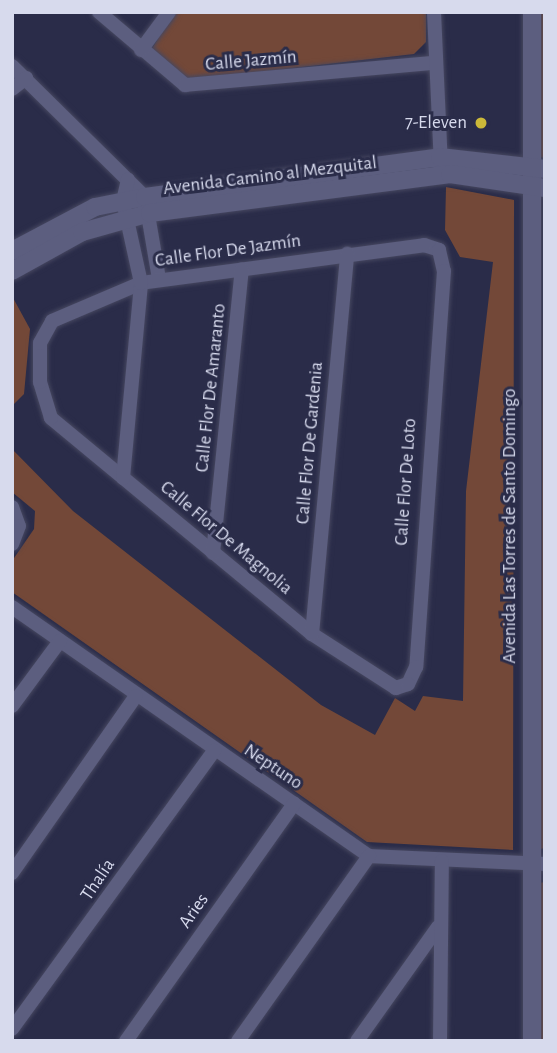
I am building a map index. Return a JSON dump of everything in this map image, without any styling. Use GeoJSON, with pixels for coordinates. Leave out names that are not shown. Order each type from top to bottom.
{"type":"FeatureCollection","features":[{"type":"Feature","properties":{"kind":"street","name":"Calle Jazmín"},"geometry":{"type":"LineString","coordinates":[[99,12],[185,85],[433,62]]}},
{"type":"Feature","properties":{"kind":"street"},"geometry":{"type":"LineString","coordinates":[[141,50],[169,12]]}},
{"type":"Feature","properties":{"kind":"street"},"geometry":{"type":"LineString","coordinates":[[434,12],[433,62],[441,166]]}},
{"type":"Feature","properties":{"kind":"street","name":"Avenida Las Torres de Santo Domingo"},"geometry":{"type":"LineString","coordinates":[[532,12],[538,178],[533,306],[537,864],[532,1041]]}},
{"type":"Feature","properties":{"kind":"street"},"geometry":{"type":"LineString","coordinates":[[12,66],[128,180],[148,205],[159,279]]}},
{"type":"Feature","properties":{"kind":"street"},"geometry":{"type":"LineString","coordinates":[[12,89],[26,78]]}},
{"type":"Feature","properties":{"kind":"street","name":"Avenida Camino al Mezquital"},"geometry":{"type":"LineString","coordinates":[[12,251],[73,216],[148,205],[441,166],[538,178]]}},
{"type":"Feature","properties":{"kind":"street"},"geometry":{"type":"LineString","coordinates":[[122,478],[141,283],[125,209],[128,180]]}},
{"type":"Feature","properties":{"kind":"street","name":"Avenida Camino al Mezquital"},"geometry":{"type":"LineString","coordinates":[[12,271],[55,245],[125,209]]}},
{"type":"Feature","properties":{"kind":"street","name":"Calle Flor De Jazmín"},"geometry":{"type":"LineString","coordinates":[[51,418],[40,382],[40,343],[52,321],[141,283],[159,279],[417,245],[439,250]]}},
{"type":"Feature","properties":{"kind":"street","name":"Calle Flor De Loto"},"geometry":{"type":"LineString","coordinates":[[380,682],[402,687],[416,667],[444,271],[439,250]]}},
{"type":"Feature","properties":{"kind":"street","name":"Calle Flor De Gardenia"},"geometry":{"type":"LineString","coordinates":[[312,634],[347,254]]}},
{"type":"Feature","properties":{"kind":"street","name":"Calle Flor De Amaranto"},"geometry":{"type":"LineString","coordinates":[[213,553],[242,269]]}},
{"type":"Feature","properties":{"kind":"street"},"geometry":{"type":"LineString","coordinates":[[533,306],[545,285]]}},
{"type":"Feature","properties":{"kind":"street","name":"Calle Flor De Magnolia"},"geometry":{"type":"LineString","coordinates":[[51,418],[312,634],[380,682]]}},
{"type":"Feature","properties":{"kind":"street"},"geometry":{"type":"LineString","coordinates":[[12,507],[19,526],[12,544]]}},
{"type":"Feature","properties":{"kind":"street","name":"Neptuno"},"geometry":{"type":"LineString","coordinates":[[12,607],[214,751],[369,856]]}},
{"type":"Feature","properties":{"kind":"street"},"geometry":{"type":"LineString","coordinates":[[12,706],[60,641]]}},
{"type":"Feature","properties":{"kind":"street"},"geometry":{"type":"LineString","coordinates":[[12,873],[136,696]]}},
{"type":"Feature","properties":{"kind":"street","name":"Thalía"},"geometry":{"type":"LineString","coordinates":[[12,1029],[214,751]]}},
{"type":"Feature","properties":{"kind":"street","name":"Aries"},"geometry":{"type":"LineString","coordinates":[[126,1041],[294,804]]}},
{"type":"Feature","properties":{"kind":"street"},"geometry":{"type":"LineString","coordinates":[[238,1041],[369,856],[537,864]]}},
{"type":"Feature","properties":{"kind":"street"},"geometry":{"type":"LineString","coordinates":[[440,1041],[438,926],[442,861]]}},
{"type":"Feature","properties":{"kind":"street"},"geometry":{"type":"LineString","coordinates":[[357,1041],[438,926]]}},
{"type":"Feature","properties":{"kind":"shaded area"},"geometry":{"type":"Polygon","coordinates":[[[174,12],[426,12],[426,42],[414,54],[190,80],[150,52],[174,12]]]}},
{"type":"Feature","properties":{"kind":"shaded area"},"geometry":{"type":"Polygon","coordinates":[[[538,12],[545,12],[545,158],[534,156],[538,12]]]}},
{"type":"Feature","properties":{"kind":"shaded area"},"geometry":{"type":"Polygon","coordinates":[[[446,187],[514,200],[513,850],[367,842],[12,592],[12,561],[34,529],[35,511],[12,492],[12,449],[73,511],[321,705],[375,735],[395,698],[415,711],[423,696],[463,701],[466,491],[493,262],[460,257],[445,230],[446,187]]]}},
{"type":"Feature","properties":{"kind":"shaded area"},"geometry":{"type":"Polygon","coordinates":[[[12,296],[30,329],[24,394],[12,406],[12,296]]]}},
{"type":"Feature","properties":{"kind":"shaded area"},"geometry":{"type":"Polygon","coordinates":[[[543,308],[545,848],[540,849],[543,308]]]}},
{"type":"Feature","properties":{"kind":"shaded area"},"geometry":{"type":"Polygon","coordinates":[[[545,882],[545,1041],[537,1041],[539,883],[545,882]]]}},
{"type":"Feature","properties":{"kind":"place","name":"7-Eleven"},"geometry":{"type":"Point","coordinates":[481,123]}}]}
